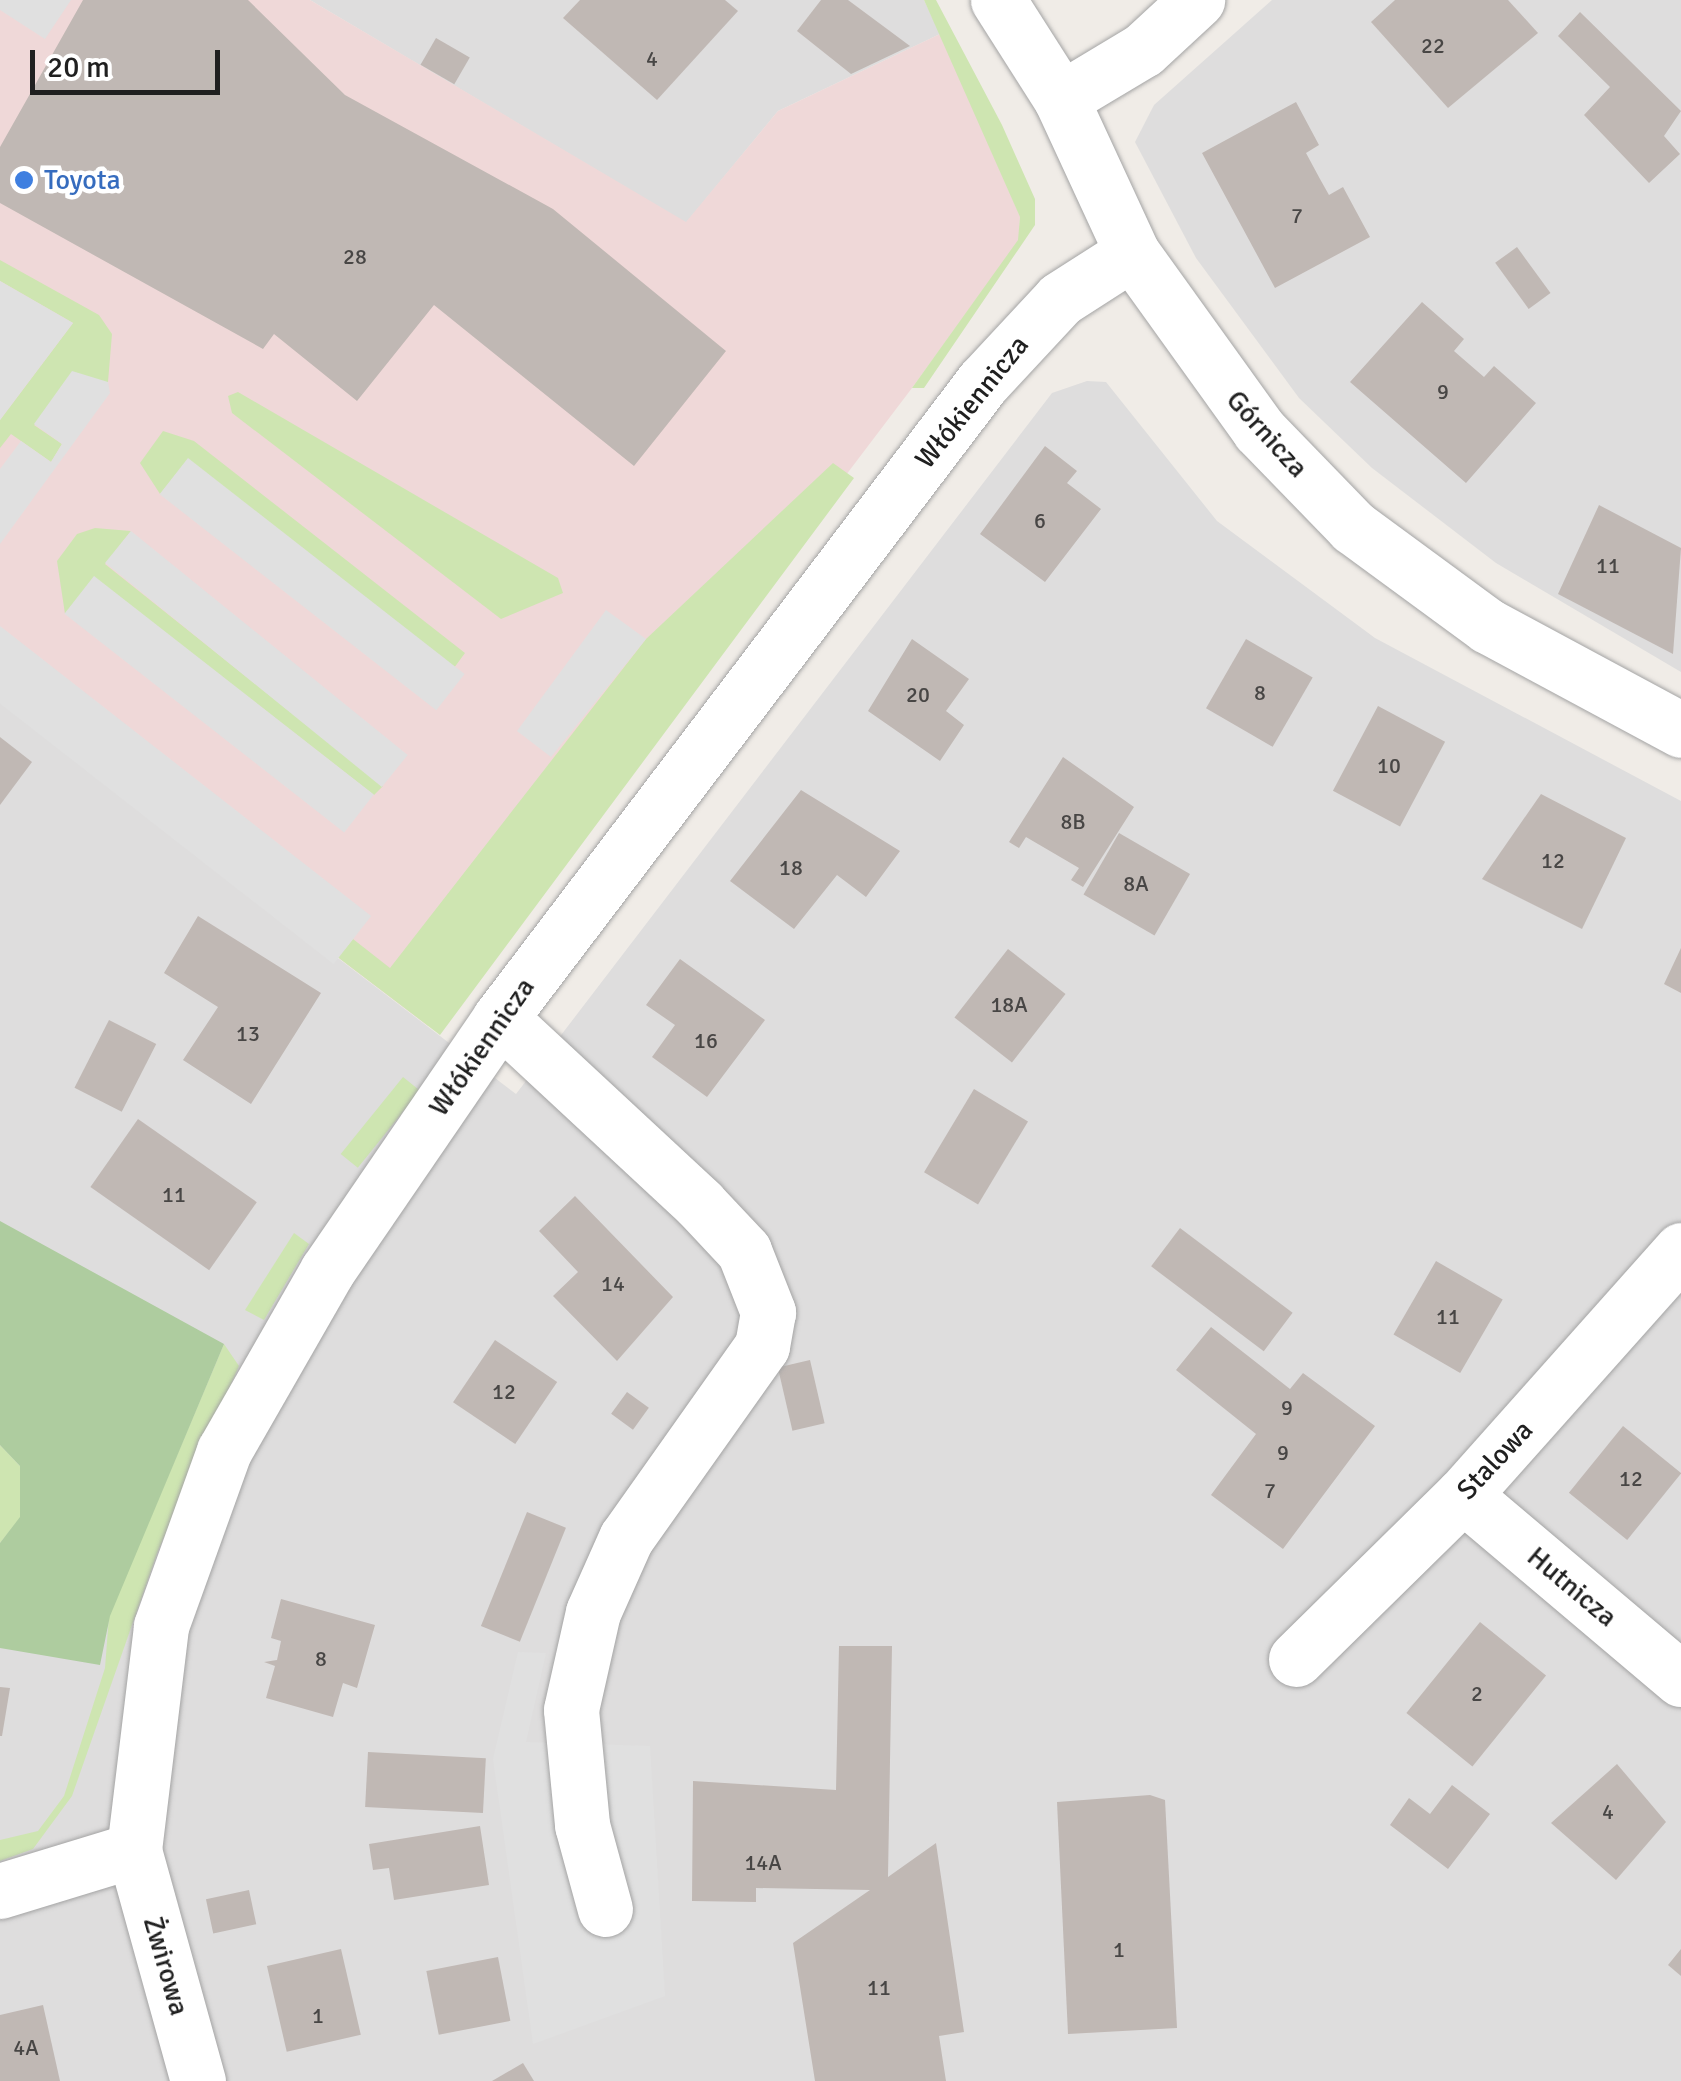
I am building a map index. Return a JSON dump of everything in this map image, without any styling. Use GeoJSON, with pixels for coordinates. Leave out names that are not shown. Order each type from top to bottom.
{"type":"FeatureCollection","features":[{"type":"Feature","properties":{"kind":"street","name":"Górnicza"},"geometry":{"type":"LineString","coordinates":[[998,0],[1060,100],[1132,253],[1259,430],[1353,527],[1488,626],[1681,730]]}},
{"type":"Feature","properties":{"kind":"street"},"geometry":{"type":"LineString","coordinates":[[1060,100],[1144,50],[1196,0]]}},
{"type":"Feature","properties":{"kind":"street","name":"Włókiennicza"},"geometry":{"type":"LineString","coordinates":[[134,1850],[162,1626],[224,1450],[327,1272],[500,1018],[983,382],[1060,298],[1132,253]]}},
{"type":"Feature","properties":{"kind":"street"},"geometry":{"type":"LineString","coordinates":[[500,1018],[744,1251],[768,1312],[762,1346],[626,1538],[593,1612],[571,1710],[582,1826],[605,1909]]}},
{"type":"Feature","properties":{"kind":"street","name":"Stalowa"},"geometry":{"type":"LineString","coordinates":[[1296,1659],[1463,1495],[1681,1250]]}},
{"type":"Feature","properties":{"kind":"street","name":"Hutnicza"},"geometry":{"type":"LineString","coordinates":[[1463,1495],[1681,1680]]}},
{"type":"Feature","properties":{"kind":"street"},"geometry":{"type":"LineString","coordinates":[[0,1890],[134,1850]]}},
{"type":"Feature","properties":{"kind":"street","name":"Żwirowa"},"geometry":{"type":"LineString","coordinates":[[134,1850],[198,2081]]}},
{"type":"Feature","properties":{"kind":"shaded area","name":"Toyota"},"geometry":{"type":"Polygon","coordinates":[[[0,0],[310,0],[686,222],[778,111],[940,34],[1020,216],[1019,240],[912,388],[428,1026],[0,700],[0,0]]]}},
{"type":"Feature","properties":{"kind":"shaded area"},"geometry":{"type":"Polygon","coordinates":[[[0,0],[71,0],[45,39],[0,10],[0,0]]]}},
{"type":"Feature","properties":{"kind":"shaded area"},"geometry":{"type":"Polygon","coordinates":[[[310,0],[924,0],[940,34],[778,111],[686,223],[310,0]]]}},
{"type":"Feature","properties":{"kind":"shaded area"},"geometry":{"type":"Polygon","coordinates":[[[1272,0],[1681,0],[1681,672],[1496,563],[1372,468],[1299,398],[1196,258],[1135,142],[1154,105],[1272,0]]]}},
{"type":"Feature","properties":{"kind":"shaded area"},"geometry":{"type":"Polygon","coordinates":[[[0,281],[73,323],[0,420],[0,281]]]}},
{"type":"Feature","properties":{"kind":"shaded area"},"geometry":{"type":"Polygon","coordinates":[[[72,371],[108,382],[110,393],[0,544],[0,469],[21,441],[51,462],[62,444],[34,424],[72,371]]]}},
{"type":"Feature","properties":{"kind":"shaded area"},"geometry":{"type":"Polygon","coordinates":[[[1087,381],[1106,382],[1217,521],[1375,638],[1681,801],[1681,2081],[0,2081],[0,700],[516,1094],[1052,393],[1087,381]]]}},
{"type":"Feature","properties":{"kind":"shaded area"},"geometry":{"type":"Polygon","coordinates":[[[188,458],[465,674],[436,710],[160,494],[188,458]]]}},
{"type":"Feature","properties":{"kind":"shaded area"},"geometry":{"type":"Polygon","coordinates":[[[131,531],[408,755],[382,787],[105,563],[131,531]]]}},
{"type":"Feature","properties":{"kind":"shaded area"},"geometry":{"type":"Polygon","coordinates":[[[94,576],[374,795],[344,832],[64,614],[94,576]]]}},
{"type":"Feature","properties":{"kind":"shaded area"},"geometry":{"type":"Polygon","coordinates":[[[606,610],[646,639],[551,757],[517,731],[606,610]]]}},
{"type":"Feature","properties":{"kind":"shaded area"},"geometry":{"type":"Polygon","coordinates":[[[0,626],[371,916],[334,964],[0,703],[0,626]]]}},
{"type":"Feature","properties":{"kind":"shaded area"},"geometry":{"type":"Polygon","coordinates":[[[518,1652],[546,1653],[526,1742],[650,1746],[665,1996],[533,2044],[493,1759],[518,1652]]]}},
{"type":"Feature","properties":{"kind":"green space"},"geometry":{"type":"Polygon","coordinates":[[[924,0],[936,0],[1002,125],[1035,199],[1035,225],[924,388],[912,388],[1018,240],[1020,217],[924,0]]]}},
{"type":"Feature","properties":{"kind":"green space"},"geometry":{"type":"Polygon","coordinates":[[[0,260],[99,315],[112,334],[108,382],[34,425],[62,444],[51,462],[11,434],[0,448],[0,420],[73,323],[0,281],[0,260]]]}},
{"type":"Feature","properties":{"kind":"green space"},"geometry":{"type":"Polygon","coordinates":[[[238,392],[558,578],[563,593],[501,619],[232,413],[228,396],[238,392]]]}},
{"type":"Feature","properties":{"kind":"green space"},"geometry":{"type":"Polygon","coordinates":[[[163,431],[194,441],[465,653],[454,668],[188,459],[160,494],[140,463],[163,431]]]}},
{"type":"Feature","properties":{"kind":"green space"},"geometry":{"type":"Polygon","coordinates":[[[833,463],[854,478],[440,1035],[0,700],[0,687],[345,949],[353,939],[390,968],[646,639],[833,463]]]}},
{"type":"Feature","properties":{"kind":"green space"},"geometry":{"type":"Polygon","coordinates":[[[95,528],[131,531],[105,564],[383,786],[374,795],[94,577],[65,614],[57,561],[77,534],[95,528]]]}},
{"type":"Feature","properties":{"kind":"green space"},"geometry":{"type":"Polygon","coordinates":[[[403,1077],[420,1091],[358,1168],[341,1154],[403,1077]]]}},
{"type":"Feature","properties":{"kind":"green space"},"geometry":{"type":"Polygon","coordinates":[[[0,1221],[224,1344],[110,1616],[100,1665],[0,1648],[0,1543],[20,1517],[20,1466],[0,1445],[0,1221]]]}},
{"type":"Feature","properties":{"kind":"green space"},"geometry":{"type":"Polygon","coordinates":[[[294,1233],[309,1244],[264,1320],[245,1310],[294,1233]]]}},
{"type":"Feature","properties":{"kind":"green space"},"geometry":{"type":"Polygon","coordinates":[[[224,1344],[239,1366],[158,1551],[72,1796],[33,1849],[0,1861],[0,1840],[38,1831],[64,1796],[105,1668],[109,1616],[224,1344]]]}},
{"type":"Feature","properties":{"kind":"green space"},"geometry":{"type":"Polygon","coordinates":[[[0,1445],[20,1466],[20,1518],[0,1543],[0,1445]]]}},
{"type":"Feature","properties":{"kind":"building"},"geometry":{"type":"Polygon","coordinates":[[[83,0],[248,0],[345,95],[553,209],[726,351],[634,466],[434,305],[357,401],[274,334],[263,349],[0,203],[0,147],[83,0]]]}},
{"type":"Feature","properties":{"kind":"building"},"geometry":{"type":"Polygon","coordinates":[[[580,0],[725,0],[738,11],[657,100],[563,18],[580,0]]]}},
{"type":"Feature","properties":{"kind":"building"},"geometry":{"type":"Polygon","coordinates":[[[821,0],[848,0],[910,46],[851,74],[797,31],[821,0]]]}},
{"type":"Feature","properties":{"kind":"building"},"geometry":{"type":"Polygon","coordinates":[[[1395,0],[1508,0],[1538,33],[1448,108],[1371,22],[1395,0]]]}},
{"type":"Feature","properties":{"kind":"building"},"geometry":{"type":"Polygon","coordinates":[[[1580,12],[1681,111],[1664,136],[1680,154],[1649,183],[1584,115],[1610,87],[1558,36],[1580,12]]]}},
{"type":"Feature","properties":{"kind":"building"},"geometry":{"type":"Polygon","coordinates":[[[436,38],[470,58],[454,84],[420,65],[436,38]]]}},
{"type":"Feature","properties":{"kind":"building"},"geometry":{"type":"Polygon","coordinates":[[[1296,102],[1319,145],[1306,153],[1320,179],[1329,195],[1343,187],[1370,237],[1275,288],[1202,153],[1296,102]]]}},
{"type":"Feature","properties":{"kind":"building"},"geometry":{"type":"Polygon","coordinates":[[[1517,247],[1551,293],[1529,309],[1495,263],[1517,247]]]}},
{"type":"Feature","properties":{"kind":"building"},"geometry":{"type":"Polygon","coordinates":[[[1422,302],[1464,339],[1454,351],[1484,377],[1494,366],[1536,403],[1466,483],[1350,382],[1422,302]]]}},
{"type":"Feature","properties":{"kind":"building"},"geometry":{"type":"Polygon","coordinates":[[[1045,446],[1077,471],[1067,483],[1101,509],[1045,582],[980,534],[1045,446]]]}},
{"type":"Feature","properties":{"kind":"building"},"geometry":{"type":"Polygon","coordinates":[[[1599,505],[1681,548],[1673,654],[1558,594],[1599,505]]]}},
{"type":"Feature","properties":{"kind":"building"},"geometry":{"type":"Polygon","coordinates":[[[912,639],[969,679],[946,711],[964,725],[940,761],[868,711],[912,639]]]}},
{"type":"Feature","properties":{"kind":"building"},"geometry":{"type":"Polygon","coordinates":[[[1246,639],[1313,678],[1273,747],[1206,708],[1246,639]]]}},
{"type":"Feature","properties":{"kind":"building"},"geometry":{"type":"Polygon","coordinates":[[[1378,706],[1445,742],[1400,826],[1333,791],[1378,706]]]}},
{"type":"Feature","properties":{"kind":"building"},"geometry":{"type":"Polygon","coordinates":[[[0,737],[32,762],[0,805],[0,737]]]}},
{"type":"Feature","properties":{"kind":"building"},"geometry":{"type":"Polygon","coordinates":[[[1063,757],[1134,807],[1083,887],[1071,880],[1079,868],[1026,837],[1019,848],[1009,842],[1063,757]]]}},
{"type":"Feature","properties":{"kind":"building"},"geometry":{"type":"Polygon","coordinates":[[[801,790],[900,851],[866,897],[837,875],[794,929],[730,881],[801,790]]]}},
{"type":"Feature","properties":{"kind":"building"},"geometry":{"type":"Polygon","coordinates":[[[1541,794],[1626,838],[1582,929],[1482,879],[1541,794]]]}},
{"type":"Feature","properties":{"kind":"building"},"geometry":{"type":"Polygon","coordinates":[[[1119,833],[1190,874],[1155,935],[1084,894],[1119,833]]]}},
{"type":"Feature","properties":{"kind":"building"},"geometry":{"type":"Polygon","coordinates":[[[198,916],[321,993],[251,1104],[183,1060],[218,1007],[164,973],[198,916]]]}},
{"type":"Feature","properties":{"kind":"building"},"geometry":{"type":"Polygon","coordinates":[[[1681,948],[1681,993],[1664,984],[1681,948]]]}},
{"type":"Feature","properties":{"kind":"building"},"geometry":{"type":"Polygon","coordinates":[[[1008,949],[1066,994],[1012,1063],[954,1018],[1008,949]]]}},
{"type":"Feature","properties":{"kind":"building"},"geometry":{"type":"Polygon","coordinates":[[[680,959],[765,1020],[707,1097],[652,1057],[675,1025],[646,1005],[680,959]]]}},
{"type":"Feature","properties":{"kind":"building"},"geometry":{"type":"Polygon","coordinates":[[[109,1020],[156,1044],[122,1112],[74,1088],[109,1020]]]}},
{"type":"Feature","properties":{"kind":"building"},"geometry":{"type":"Polygon","coordinates":[[[974,1089],[1028,1121],[978,1205],[924,1172],[974,1089]]]}},
{"type":"Feature","properties":{"kind":"building"},"geometry":{"type":"Polygon","coordinates":[[[138,1119],[257,1202],[209,1270],[90,1187],[138,1119]]]}},
{"type":"Feature","properties":{"kind":"building"},"geometry":{"type":"Polygon","coordinates":[[[575,1196],[673,1297],[617,1361],[553,1296],[578,1272],[539,1231],[575,1196]]]}},
{"type":"Feature","properties":{"kind":"building"},"geometry":{"type":"Polygon","coordinates":[[[1180,1228],[1293,1313],[1264,1351],[1151,1266],[1180,1228]]]}},
{"type":"Feature","properties":{"kind":"building"},"geometry":{"type":"Polygon","coordinates":[[[1436,1261],[1503,1300],[1460,1373],[1394,1335],[1436,1261]]]}},
{"type":"Feature","properties":{"kind":"building"},"geometry":{"type":"Polygon","coordinates":[[[1211,1327],[1290,1389],[1303,1373],[1375,1426],[1283,1549],[1211,1495],[1256,1434],[1176,1370],[1211,1327]]]}},
{"type":"Feature","properties":{"kind":"building"},"geometry":{"type":"Polygon","coordinates":[[[495,1340],[557,1382],[515,1444],[453,1402],[495,1340]]]}},
{"type":"Feature","properties":{"kind":"building"},"geometry":{"type":"Polygon","coordinates":[[[810,1360],[825,1423],[792,1431],[778,1367],[810,1360]]]}},
{"type":"Feature","properties":{"kind":"building"},"geometry":{"type":"Polygon","coordinates":[[[627,1392],[649,1408],[633,1430],[611,1414],[627,1392]]]}},
{"type":"Feature","properties":{"kind":"building"},"geometry":{"type":"Polygon","coordinates":[[[1623,1426],[1681,1473],[1627,1540],[1569,1493],[1623,1426]]]}},
{"type":"Feature","properties":{"kind":"building"},"geometry":{"type":"Polygon","coordinates":[[[527,1512],[566,1528],[520,1642],[481,1626],[527,1512]]]}},
{"type":"Feature","properties":{"kind":"building"},"geometry":{"type":"Polygon","coordinates":[[[281,1599],[375,1625],[357,1688],[343,1683],[333,1717],[266,1698],[275,1666],[264,1662],[277,1660],[281,1641],[271,1638],[281,1599]]]}},
{"type":"Feature","properties":{"kind":"building"},"geometry":{"type":"Polygon","coordinates":[[[1480,1622],[1546,1675],[1472,1766],[1406,1713],[1480,1622]]]}},
{"type":"Feature","properties":{"kind":"building"},"geometry":{"type":"Polygon","coordinates":[[[839,1646],[892,1646],[888,1877],[936,1843],[964,2032],[939,2036],[946,2081],[815,2081],[793,1943],[870,1890],[756,1888],[756,1902],[692,1901],[693,1781],[836,1790],[839,1646]]]}},
{"type":"Feature","properties":{"kind":"building"},"geometry":{"type":"Polygon","coordinates":[[[0,1687],[10,1688],[2,1736],[0,1736],[0,1687]]]}},
{"type":"Feature","properties":{"kind":"building"},"geometry":{"type":"Polygon","coordinates":[[[368,1752],[486,1758],[483,1813],[365,1807],[368,1752]]]}},
{"type":"Feature","properties":{"kind":"building"},"geometry":{"type":"Polygon","coordinates":[[[1617,1764],[1666,1822],[1616,1880],[1551,1823],[1617,1764]]]}},
{"type":"Feature","properties":{"kind":"building"},"geometry":{"type":"Polygon","coordinates":[[[1452,1785],[1490,1814],[1448,1869],[1390,1825],[1409,1798],[1430,1814],[1452,1785]]]}},
{"type":"Feature","properties":{"kind":"building"},"geometry":{"type":"Polygon","coordinates":[[[1150,1795],[1165,1800],[1177,2028],[1068,2034],[1057,1802],[1150,1795]]]}},
{"type":"Feature","properties":{"kind":"building"},"geometry":{"type":"Polygon","coordinates":[[[480,1826],[489,1885],[394,1900],[389,1868],[373,1870],[369,1844],[480,1826]]]}},
{"type":"Feature","properties":{"kind":"building"},"geometry":{"type":"Polygon","coordinates":[[[249,1890],[256,1924],[213,1933],[206,1899],[249,1890]]]}},
{"type":"Feature","properties":{"kind":"building"},"geometry":{"type":"Polygon","coordinates":[[[341,1949],[361,2035],[287,2052],[267,1966],[341,1949]]]}},
{"type":"Feature","properties":{"kind":"building"},"geometry":{"type":"Polygon","coordinates":[[[1681,1949],[1681,1976],[1668,1965],[1681,1949]]]}},
{"type":"Feature","properties":{"kind":"building"},"geometry":{"type":"Polygon","coordinates":[[[498,1957],[510,2021],[439,2035],[426,1971],[498,1957]]]}},
{"type":"Feature","properties":{"kind":"building"},"geometry":{"type":"Polygon","coordinates":[[[43,2005],[60,2081],[0,2081],[0,2015],[43,2005]]]}},
{"type":"Feature","properties":{"kind":"building"},"geometry":{"type":"Polygon","coordinates":[[[523,2063],[534,2081],[492,2081],[523,2063]]]}},
{"type":"Feature","properties":{"kind":"place","name":"Toyota"},"geometry":{"type":"Point","coordinates":[24,180]}}]}
